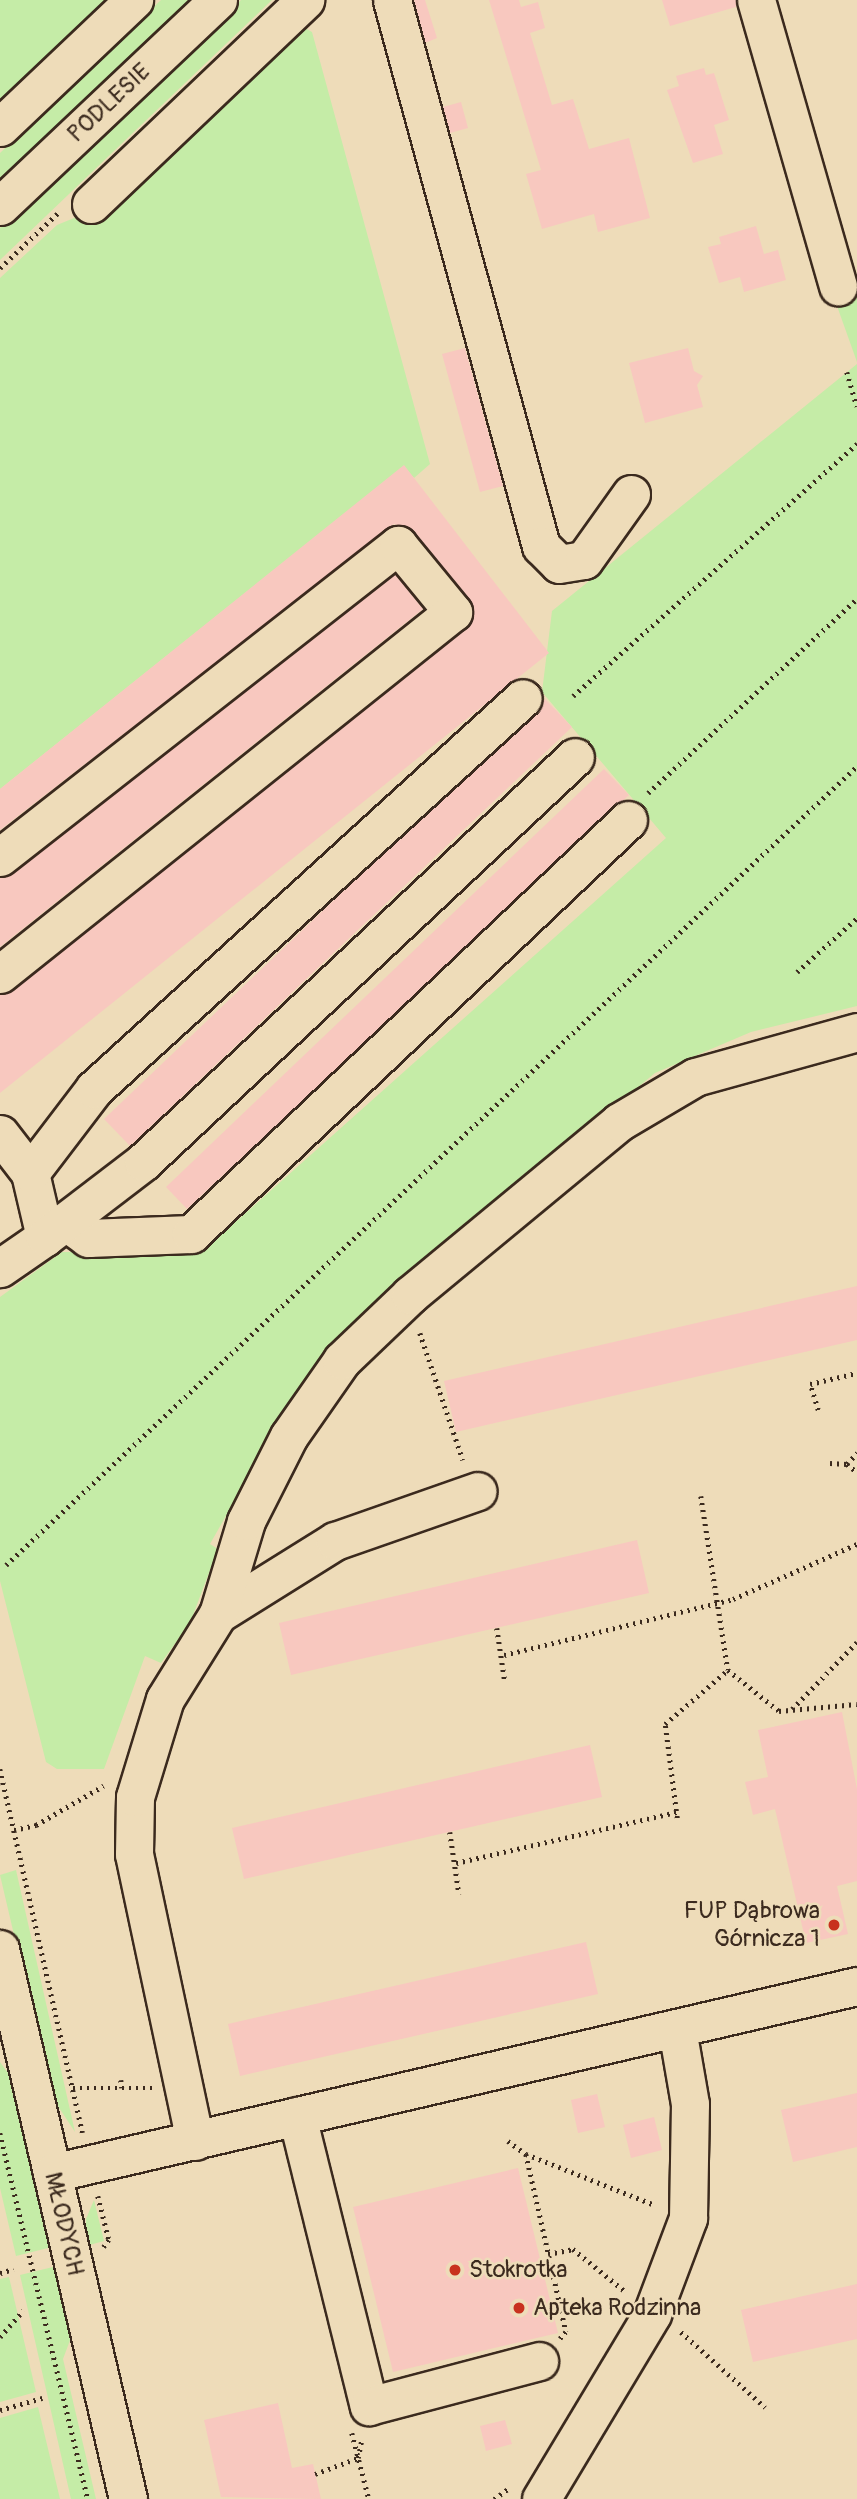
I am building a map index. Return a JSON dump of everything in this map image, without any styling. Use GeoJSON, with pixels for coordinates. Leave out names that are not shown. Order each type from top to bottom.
{"type":"FeatureCollection","features":[{"type":"Feature","properties":{"kind":"street"},"geometry":{"type":"LineString","coordinates":[[0,127],[134,0]]}},
{"type":"Feature","properties":{"kind":"street","name":"PODLESIE"},"geometry":{"type":"LineString","coordinates":[[0,206],[218,0]]}},
{"type":"Feature","properties":{"kind":"street"},"geometry":{"type":"LineString","coordinates":[[80,203],[305,0]]}},
{"type":"Feature","properties":{"kind":"street"},"geometry":{"type":"LineString","coordinates":[[392,0],[541,546],[559,564],[584,560],[631,494]]}},
{"type":"Feature","properties":{"kind":"street"},"geometry":{"type":"LineString","coordinates":[[756,0],[838,286]]}},
{"type":"Feature","properties":{"kind":"street"},"geometry":{"type":"LineString","coordinates":[[0,857],[398,545],[453,611],[0,974]]}},
{"type":"Feature","properties":{"kind":"street"},"geometry":{"type":"LineString","coordinates":[[30,1173],[94,1088],[523,698]]}},
{"type":"Feature","properties":{"kind":"street"},"geometry":{"type":"LineString","coordinates":[[0,1268],[57,1230],[144,1162],[575,757]]}},
{"type":"Feature","properties":{"kind":"street"},"geometry":{"type":"LineString","coordinates":[[57,1230],[88,1238],[191,1234],[638,806]]}},
{"type":"Feature","properties":{"kind":"street"},"geometry":{"type":"LineString","coordinates":[[195,2141],[134,1854],[141,1776],[165,1699],[218,1614],[246,1521],[289,1436],[342,1360],[410,1295],[619,1122],[695,1077],[857,1032]]}},
{"type":"Feature","properties":{"kind":"street"},"geometry":{"type":"LineString","coordinates":[[0,1134],[30,1173],[57,1230]]}},
{"type":"Feature","properties":{"kind":"street"},"geometry":{"type":"LineString","coordinates":[[218,1614],[335,1541],[478,1490]]}},
{"type":"Feature","properties":{"kind":"street","name":"MŁODYCH"},"geometry":{"type":"LineString","coordinates":[[0,1948],[9,2030],[52,2174],[128,2499]]}},
{"type":"Feature","properties":{"kind":"street"},"geometry":{"type":"LineString","coordinates":[[52,2174],[857,1986]]}},
{"type":"Feature","properties":{"kind":"street"},"geometry":{"type":"LineString","coordinates":[[541,2499],[652,2314],[688,2218],[690,2104],[677,2028]]}},
{"type":"Feature","properties":{"kind":"street"},"geometry":{"type":"LineString","coordinates":[[297,2116],[369,2406],[540,2361]]}},
{"type":"Feature","properties":{"kind":"path"},"geometry":{"type":"LineString","coordinates":[[0,268],[80,203]]}},
{"type":"Feature","properties":{"kind":"path"},"geometry":{"type":"LineString","coordinates":[[847,372],[857,407]]}},
{"type":"Feature","properties":{"kind":"path"},"geometry":{"type":"LineString","coordinates":[[573,696],[857,444]]}},
{"type":"Feature","properties":{"kind":"path"},"geometry":{"type":"LineString","coordinates":[[638,806],[857,598]]}},
{"type":"Feature","properties":{"kind":"path"},"geometry":{"type":"LineString","coordinates":[[6,1565],[857,766]]}},
{"type":"Feature","properties":{"kind":"path"},"geometry":{"type":"LineString","coordinates":[[797,972],[857,918]]}},
{"type":"Feature","properties":{"kind":"path"},"geometry":{"type":"LineString","coordinates":[[410,1295],[450,1435],[478,1490]]}},
{"type":"Feature","properties":{"kind":"path"},"geometry":{"type":"LineString","coordinates":[[818,1410],[810,1384],[857,1373]]}},
{"type":"Feature","properties":{"kind":"path"},"geometry":{"type":"LineString","coordinates":[[847,1464],[857,1453]]}},
{"type":"Feature","properties":{"kind":"path"},"geometry":{"type":"LineString","coordinates":[[830,1463],[847,1464],[857,1472]]}},
{"type":"Feature","properties":{"kind":"path"},"geometry":{"type":"LineString","coordinates":[[701,1496],[728,1670],[779,1711],[857,1704]]}},
{"type":"Feature","properties":{"kind":"path"},"geometry":{"type":"LineString","coordinates":[[504,1655],[767,1587],[857,1544]]}},
{"type":"Feature","properties":{"kind":"path"},"geometry":{"type":"LineString","coordinates":[[497,1628],[504,1655],[505,1682]]}},
{"type":"Feature","properties":{"kind":"path"},"geometry":{"type":"LineString","coordinates":[[792,1709],[857,1642]]}},
{"type":"Feature","properties":{"kind":"path"},"geometry":{"type":"LineString","coordinates":[[456,1863],[677,1815],[665,1724],[728,1670]]}},
{"type":"Feature","properties":{"kind":"path"},"geometry":{"type":"LineString","coordinates":[[0,1769],[84,2136]]}},
{"type":"Feature","properties":{"kind":"path"},"geometry":{"type":"LineString","coordinates":[[14,1830],[36,1825],[121,1776],[141,1776]]}},
{"type":"Feature","properties":{"kind":"path"},"geometry":{"type":"LineString","coordinates":[[450,1832],[459,1894]]}},
{"type":"Feature","properties":{"kind":"path"},"geometry":{"type":"LineString","coordinates":[[121,2080],[122,2088]]}},
{"type":"Feature","properties":{"kind":"path"},"geometry":{"type":"LineString","coordinates":[[72,2088],[122,2088],[182,2082]]}},
{"type":"Feature","properties":{"kind":"path"},"geometry":{"type":"LineString","coordinates":[[0,2133],[88,2499]]}},
{"type":"Feature","properties":{"kind":"path"},"geometry":{"type":"LineString","coordinates":[[508,2141],[526,2154],[688,2218]]}},
{"type":"Feature","properties":{"kind":"path"},"geometry":{"type":"LineString","coordinates":[[526,2154],[566,2332],[540,2361]]}},
{"type":"Feature","properties":{"kind":"path"},"geometry":{"type":"LineString","coordinates":[[97,2193],[108,2243]]}},
{"type":"Feature","properties":{"kind":"path"},"geometry":{"type":"LineString","coordinates":[[548,2254],[573,2249],[652,2314],[688,2337],[765,2407]]}},
{"type":"Feature","properties":{"kind":"path"},"geometry":{"type":"LineString","coordinates":[[0,2273],[13,2269]]}},
{"type":"Feature","properties":{"kind":"path"},"geometry":{"type":"LineString","coordinates":[[0,2337],[23,2311]]}},
{"type":"Feature","properties":{"kind":"path"},"geometry":{"type":"LineString","coordinates":[[0,2410],[42,2398]]}},
{"type":"Feature","properties":{"kind":"path"},"geometry":{"type":"LineString","coordinates":[[316,2474],[358,2458],[369,2406]]}},
{"type":"Feature","properties":{"kind":"green space"},"geometry":{"type":"Polygon","coordinates":[[[0,0],[108,0],[0,103],[0,0]]]}},
{"type":"Feature","properties":{"kind":"green space"},"geometry":{"type":"Polygon","coordinates":[[[161,0],[193,0],[0,183],[0,153],[161,0]]]}},
{"type":"Feature","properties":{"kind":"green space"},"geometry":{"type":"Polygon","coordinates":[[[241,0],[272,0],[0,260],[0,228],[241,0]]]}},
{"type":"Feature","properties":{"kind":"green space"},"geometry":{"type":"Polygon","coordinates":[[[294,22],[312,32],[430,464],[414,478],[404,466],[0,789],[0,278],[57,225],[91,211],[294,22]]]}},
{"type":"Feature","properties":{"kind":"green space"},"geometry":{"type":"Polygon","coordinates":[[[857,295],[857,362],[837,306],[857,295]]]}},
{"type":"Feature","properties":{"kind":"green space"},"geometry":{"type":"Polygon","coordinates":[[[857,364],[857,1006],[751,1032],[655,1073],[335,1341],[294,1396],[210,1544],[218,1549],[190,1623],[161,1663],[145,1656],[104,1769],[57,1769],[46,1762],[0,1581],[0,1297],[62,1252],[203,1251],[666,838],[542,692],[552,611],[857,364]]]}},
{"type":"Feature","properties":{"kind":"green space"},"geometry":{"type":"Polygon","coordinates":[[[16,1870],[75,2132],[52,2097],[0,1875],[16,1870]]]}},
{"type":"Feature","properties":{"kind":"green space"},"geometry":{"type":"Polygon","coordinates":[[[0,2062],[11,2077],[52,2247],[16,2256],[0,2188],[0,2062]]]}},
{"type":"Feature","properties":{"kind":"green space"},"geometry":{"type":"Polygon","coordinates":[[[94,2200],[104,2241],[86,2246],[86,2219],[94,2200]]]}},
{"type":"Feature","properties":{"kind":"green space"},"geometry":{"type":"Polygon","coordinates":[[[57,2266],[72,2335],[63,2359],[96,2499],[71,2499],[20,2275],[57,2266]]]}},
{"type":"Feature","properties":{"kind":"green space"},"geometry":{"type":"Polygon","coordinates":[[[9,2277],[36,2392],[0,2402],[0,2279],[9,2277]]]}},
{"type":"Feature","properties":{"kind":"green space"},"geometry":{"type":"Polygon","coordinates":[[[38,2407],[60,2499],[0,2499],[0,2418],[38,2407]]]}},
{"type":"Feature","properties":{"kind":"building"},"geometry":{"type":"Polygon","coordinates":[[[414,0],[425,0],[437,38],[425,43],[414,0]]]}},
{"type":"Feature","properties":{"kind":"building"},"geometry":{"type":"Polygon","coordinates":[[[489,0],[519,0],[521,7],[538,2],[545,28],[530,33],[552,105],[573,99],[589,149],[629,138],[650,218],[598,232],[594,214],[542,229],[526,174],[541,170],[489,0]]]}},
{"type":"Feature","properties":{"kind":"building"},"geometry":{"type":"Polygon","coordinates":[[[662,0],[736,0],[736,7],[670,26],[662,0]]]}},
{"type":"Feature","properties":{"kind":"building"},"geometry":{"type":"Polygon","coordinates":[[[704,68],[706,75],[714,73],[729,120],[714,125],[723,154],[693,163],[667,90],[679,86],[676,76],[704,68]]]}},
{"type":"Feature","properties":{"kind":"building"},"geometry":{"type":"Polygon","coordinates":[[[461,102],[468,128],[450,133],[443,107],[461,102]]]}},
{"type":"Feature","properties":{"kind":"building"},"geometry":{"type":"Polygon","coordinates":[[[756,226],[764,254],[778,250],[786,280],[744,292],[740,277],[719,283],[708,247],[721,244],[719,237],[756,226]]]}},
{"type":"Feature","properties":{"kind":"building"},"geometry":{"type":"Polygon","coordinates":[[[465,348],[503,486],[480,492],[442,354],[465,348]]]}},
{"type":"Feature","properties":{"kind":"building"},"geometry":{"type":"Polygon","coordinates":[[[688,348],[694,371],[703,376],[697,385],[703,407],[645,423],[629,363],[688,348]]]}},
{"type":"Feature","properties":{"kind":"building"},"geometry":{"type":"Polygon","coordinates":[[[404,465],[549,653],[0,1093],[0,995],[466,628],[474,608],[414,532],[394,524],[0,830],[0,789],[404,465]]]}},
{"type":"Feature","properties":{"kind":"building"},"geometry":{"type":"Polygon","coordinates":[[[395,574],[423,609],[0,947],[0,878],[395,574]]]}},
{"type":"Feature","properties":{"kind":"building"},"geometry":{"type":"Polygon","coordinates":[[[545,699],[572,727],[130,1146],[104,1119],[545,699]]]}},
{"type":"Feature","properties":{"kind":"building"},"geometry":{"type":"Polygon","coordinates":[[[604,769],[629,795],[187,1209],[166,1187],[604,769]]]}},
{"type":"Feature","properties":{"kind":"building"},"geometry":{"type":"Polygon","coordinates":[[[857,1286],[857,1340],[456,1432],[444,1381],[857,1286]]]}},
{"type":"Feature","properties":{"kind":"building"},"geometry":{"type":"Polygon","coordinates":[[[637,1540],[649,1593],[291,1675],[279,1623],[637,1540]]]}},
{"type":"Feature","properties":{"kind":"building"},"geometry":{"type":"Polygon","coordinates":[[[842,1712],[857,1789],[857,1881],[837,1886],[848,1934],[806,1943],[775,1809],[753,1815],[745,1782],[768,1777],[758,1730],[842,1712]]]}},
{"type":"Feature","properties":{"kind":"building"},"geometry":{"type":"Polygon","coordinates":[[[590,1745],[602,1797],[244,1879],[232,1828],[590,1745]]]}},
{"type":"Feature","properties":{"kind":"building"},"geometry":{"type":"Polygon","coordinates":[[[586,1942],[598,1994],[240,2076],[228,2024],[586,1942]]]}},
{"type":"Feature","properties":{"kind":"building"},"geometry":{"type":"Polygon","coordinates":[[[857,2093],[857,2147],[793,2162],[781,2110],[857,2093]]]}},
{"type":"Feature","properties":{"kind":"building"},"geometry":{"type":"Polygon","coordinates":[[[597,2094],[605,2127],[578,2133],[571,2100],[597,2094]]]}},
{"type":"Feature","properties":{"kind":"building"},"geometry":{"type":"Polygon","coordinates":[[[654,2117],[662,2150],[631,2158],[623,2125],[654,2117]]]}},
{"type":"Feature","properties":{"kind":"building","name":"Stokrotka"},"geometry":{"type":"Polygon","coordinates":[[[518,2168],[558,2333],[393,2372],[353,2207],[518,2168]]]}},
{"type":"Feature","properties":{"kind":"building"},"geometry":{"type":"Polygon","coordinates":[[[857,2284],[857,2339],[753,2362],[741,2310],[857,2284]]]}},
{"type":"Feature","properties":{"kind":"building"},"geometry":{"type":"Polygon","coordinates":[[[278,2403],[292,2468],[313,2464],[321,2499],[221,2497],[204,2420],[278,2403]]]}},
{"type":"Feature","properties":{"kind":"building"},"geometry":{"type":"Polygon","coordinates":[[[505,2420],[512,2444],[486,2451],[480,2426],[505,2420]]]}},
{"type":"Feature","properties":{"kind":"place","name":"FUP Dąbrowa Górnicza 1"},"geometry":{"type":"Point","coordinates":[834,1925]}},
{"type":"Feature","properties":{"kind":"place","name":"Stokrotka"},"geometry":{"type":"Point","coordinates":[455,2270]}},
{"type":"Feature","properties":{"kind":"place","name":"Apteka Rodzinna"},"geometry":{"type":"Point","coordinates":[519,2308]}}]}
